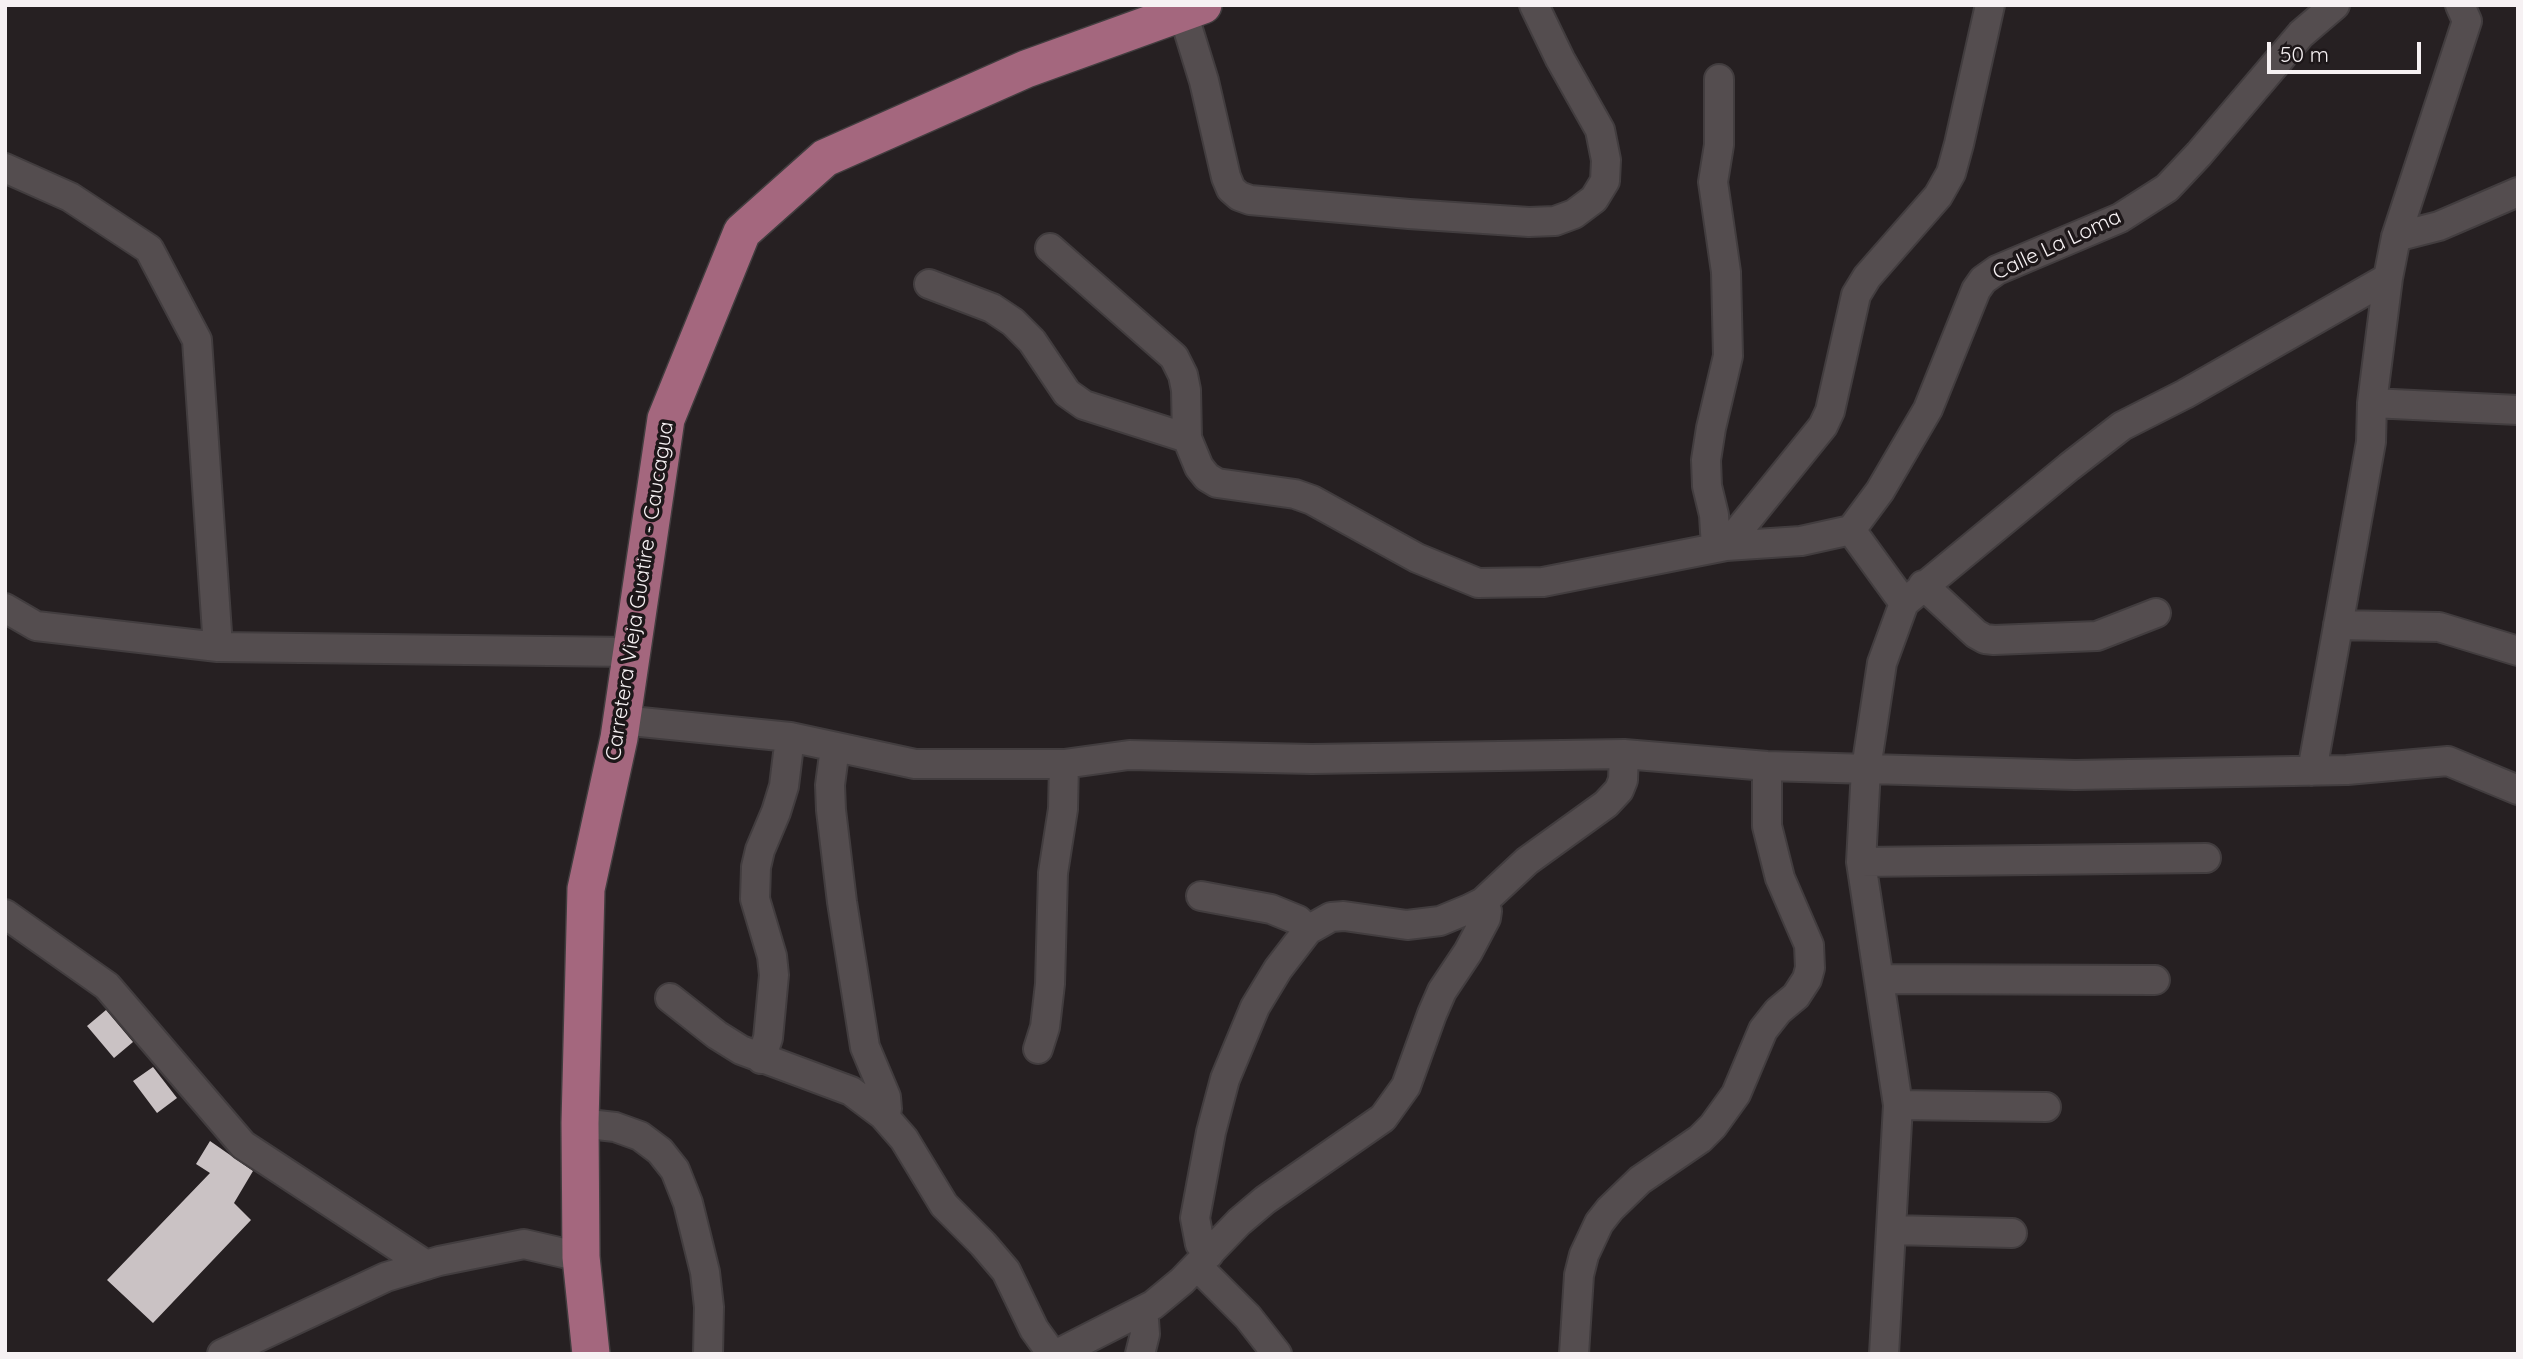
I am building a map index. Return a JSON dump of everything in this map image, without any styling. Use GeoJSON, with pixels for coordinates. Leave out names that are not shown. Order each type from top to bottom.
{"type":"FeatureCollection","features":[{"type":"Feature","properties":{"kind":"main road","name":"Carretera Vieja Guatire - Caucagua"},"geometry":{"type":"LineString","coordinates":[[591,1354],[581,1257],[580,1124],[586,889],[621,720],[666,419],[742,232],[825,158],[1026,69],[1193,9]]}},
{"type":"Feature","properties":{"kind":"street"},"geometry":{"type":"LineString","coordinates":[[1193,9],[1204,80],[1226,177],[1231,189],[1238,196],[1250,200],[1409,214],[1529,222],[1555,221],[1574,214],[1594,200],[1605,181],[1606,160],[1600,130],[1560,59],[1534,5]]}},
{"type":"Feature","properties":{"kind":"street"},"geometry":{"type":"LineString","coordinates":[[1721,547],[1823,426],[1830,411],[1856,295],[1867,276],[1938,196],[1951,173],[1990,5]]}},
{"type":"Feature","properties":{"kind":"street","name":"Calle La Loma"},"geometry":{"type":"LineString","coordinates":[[1851,530],[1880,491],[1928,409],[1976,290],[1983,279],[1997,270],[2120,218],[2167,188],[2301,34],[2335,5]]}},
{"type":"Feature","properties":{"kind":"street"},"geometry":{"type":"LineString","coordinates":[[2312,771],[2371,442],[2372,403],[2396,237],[2470,10]]}},
{"type":"Feature","properties":{"kind":"street"},"geometry":{"type":"LineString","coordinates":[[1719,79],[1720,145],[1713,182],[1726,272],[1728,356],[1706,460],[1707,486],[1721,547]]}},
{"type":"Feature","properties":{"kind":"street"},"geometry":{"type":"LineString","coordinates":[[5,168],[70,197],[149,249],[197,340],[218,647]]}},
{"type":"Feature","properties":{"kind":"street"},"geometry":{"type":"LineString","coordinates":[[2396,237],[2439,226],[2518,192]]}},
{"type":"Feature","properties":{"kind":"street"},"geometry":{"type":"LineString","coordinates":[[1051,248],[1174,357],[1183,375],[1186,390],[1187,438],[1199,467],[1208,477],[1217,483],[1295,494],[1312,500],[1417,558],[1478,583],[1543,582],[1721,547],[1801,541],[1851,530],[1914,594],[1985,639],[2097,636],[2156,613]]}},
{"type":"Feature","properties":{"kind":"street"},"geometry":{"type":"LineString","coordinates":[[1884,1354],[1898,1105],[1861,862],[1866,769],[1882,663],[1914,594],[2122,426],[2197,387],[2388,278]]}},
{"type":"Feature","properties":{"kind":"street"},"geometry":{"type":"LineString","coordinates":[[929,284],[992,308],[1013,322],[1032,341],[1067,393],[1084,405],[1187,438]]}},
{"type":"Feature","properties":{"kind":"street"},"geometry":{"type":"LineString","coordinates":[[2372,403],[2518,410]]}},
{"type":"Feature","properties":{"kind":"street"},"geometry":{"type":"LineString","coordinates":[[5,608],[36,626],[218,647],[631,652]]}},
{"type":"Feature","properties":{"kind":"street"},"geometry":{"type":"LineString","coordinates":[[2338,625],[2439,627],[2517,648]]}},
{"type":"Feature","properties":{"kind":"street"},"geometry":{"type":"LineString","coordinates":[[621,720],[790,737],[915,764],[1064,764],[1129,755],[1312,759],[1624,754],[1767,766],[2075,775],[2312,771],[2448,761],[2518,790]]}},
{"type":"Feature","properties":{"kind":"street"},"geometry":{"type":"LineString","coordinates":[[761,1059],[768,1038],[774,975],[772,956],[757,906],[756,867],[784,786],[790,737]]}},
{"type":"Feature","properties":{"kind":"street"},"geometry":{"type":"LineString","coordinates":[[835,747],[830,785],[831,810],[844,913],[863,1037],[886,1097],[887,1109],[883,1115]]}},
{"type":"Feature","properties":{"kind":"street"},"geometry":{"type":"LineString","coordinates":[[1277,1354],[1203,1260],[1195,1218],[1225,1079],[1255,1007],[1278,969],[1308,930],[1331,917],[1344,916],[1407,925],[1424,924],[1455,916],[1483,901],[1527,861],[1606,804],[1619,790],[1623,780],[1624,754]]}},
{"type":"Feature","properties":{"kind":"street"},"geometry":{"type":"LineString","coordinates":[[1038,1049],[1045,1027],[1051,985],[1053,873],[1063,809],[1064,764]]}},
{"type":"Feature","properties":{"kind":"street"},"geometry":{"type":"LineString","coordinates":[[1574,1354],[1579,1275],[1599,1223],[1640,1180],[1700,1139],[1713,1126],[1736,1094],[1763,1031],[1778,1011],[1796,996],[1807,979],[1810,968],[1809,945],[1780,878],[1767,826],[1767,766]]}},
{"type":"Feature","properties":{"kind":"street"},"geometry":{"type":"LineString","coordinates":[[1861,862],[2206,858]]}},
{"type":"Feature","properties":{"kind":"street"},"geometry":{"type":"LineString","coordinates":[[1201,896],[1271,909],[1298,920],[1308,930]]}},
{"type":"Feature","properties":{"kind":"street"},"geometry":{"type":"LineString","coordinates":[[670,998],[717,1035],[761,1059],[851,1091],[883,1115],[904,1139],[944,1205],[1006,1271],[1034,1329],[1055,1354],[1140,1313],[1166,1295],[1239,1222],[1265,1200],[1304,1171],[1373,1127],[1393,1108],[1411,1074],[1427,1025],[1442,991],[1486,918],[1487,911],[1483,901]]}},
{"type":"Feature","properties":{"kind":"street"},"geometry":{"type":"LineString","coordinates":[[5,914],[107,986],[243,1145],[426,1265]]}},
{"type":"Feature","properties":{"kind":"street"},"geometry":{"type":"LineString","coordinates":[[1879,979],[2155,980]]}},
{"type":"Feature","properties":{"kind":"street"},"geometry":{"type":"LineString","coordinates":[[1898,1105],[2046,1107]]}},
{"type":"Feature","properties":{"kind":"street"},"geometry":{"type":"LineString","coordinates":[[580,1124],[615,1127],[640,1136],[660,1151],[675,1170],[695,1226],[705,1272],[709,1307],[708,1354]]}},
{"type":"Feature","properties":{"kind":"street"},"geometry":{"type":"LineString","coordinates":[[1892,1230],[2012,1233]]}},
{"type":"Feature","properties":{"kind":"street"},"geometry":{"type":"LineString","coordinates":[[222,1354],[386,1277],[426,1265],[524,1244],[581,1257]]}},
{"type":"Feature","properties":{"kind":"street"},"geometry":{"type":"LineString","coordinates":[[1140,1313],[1144,1320],[1145,1334],[1140,1354]]}},
{"type":"Feature","properties":{"kind":"building"},"geometry":{"type":"Polygon","coordinates":[[[106,1010],[133,1042],[114,1058],[87,1026],[106,1010]]]}},
{"type":"Feature","properties":{"kind":"building"},"geometry":{"type":"Polygon","coordinates":[[[153,1067],[177,1098],[157,1113],[133,1081],[153,1067]]]}},
{"type":"Feature","properties":{"kind":"building"},"geometry":{"type":"Polygon","coordinates":[[[210,1141],[253,1171],[234,1203],[251,1220],[153,1323],[107,1280],[210,1173],[196,1164],[210,1141]]]}}]}
